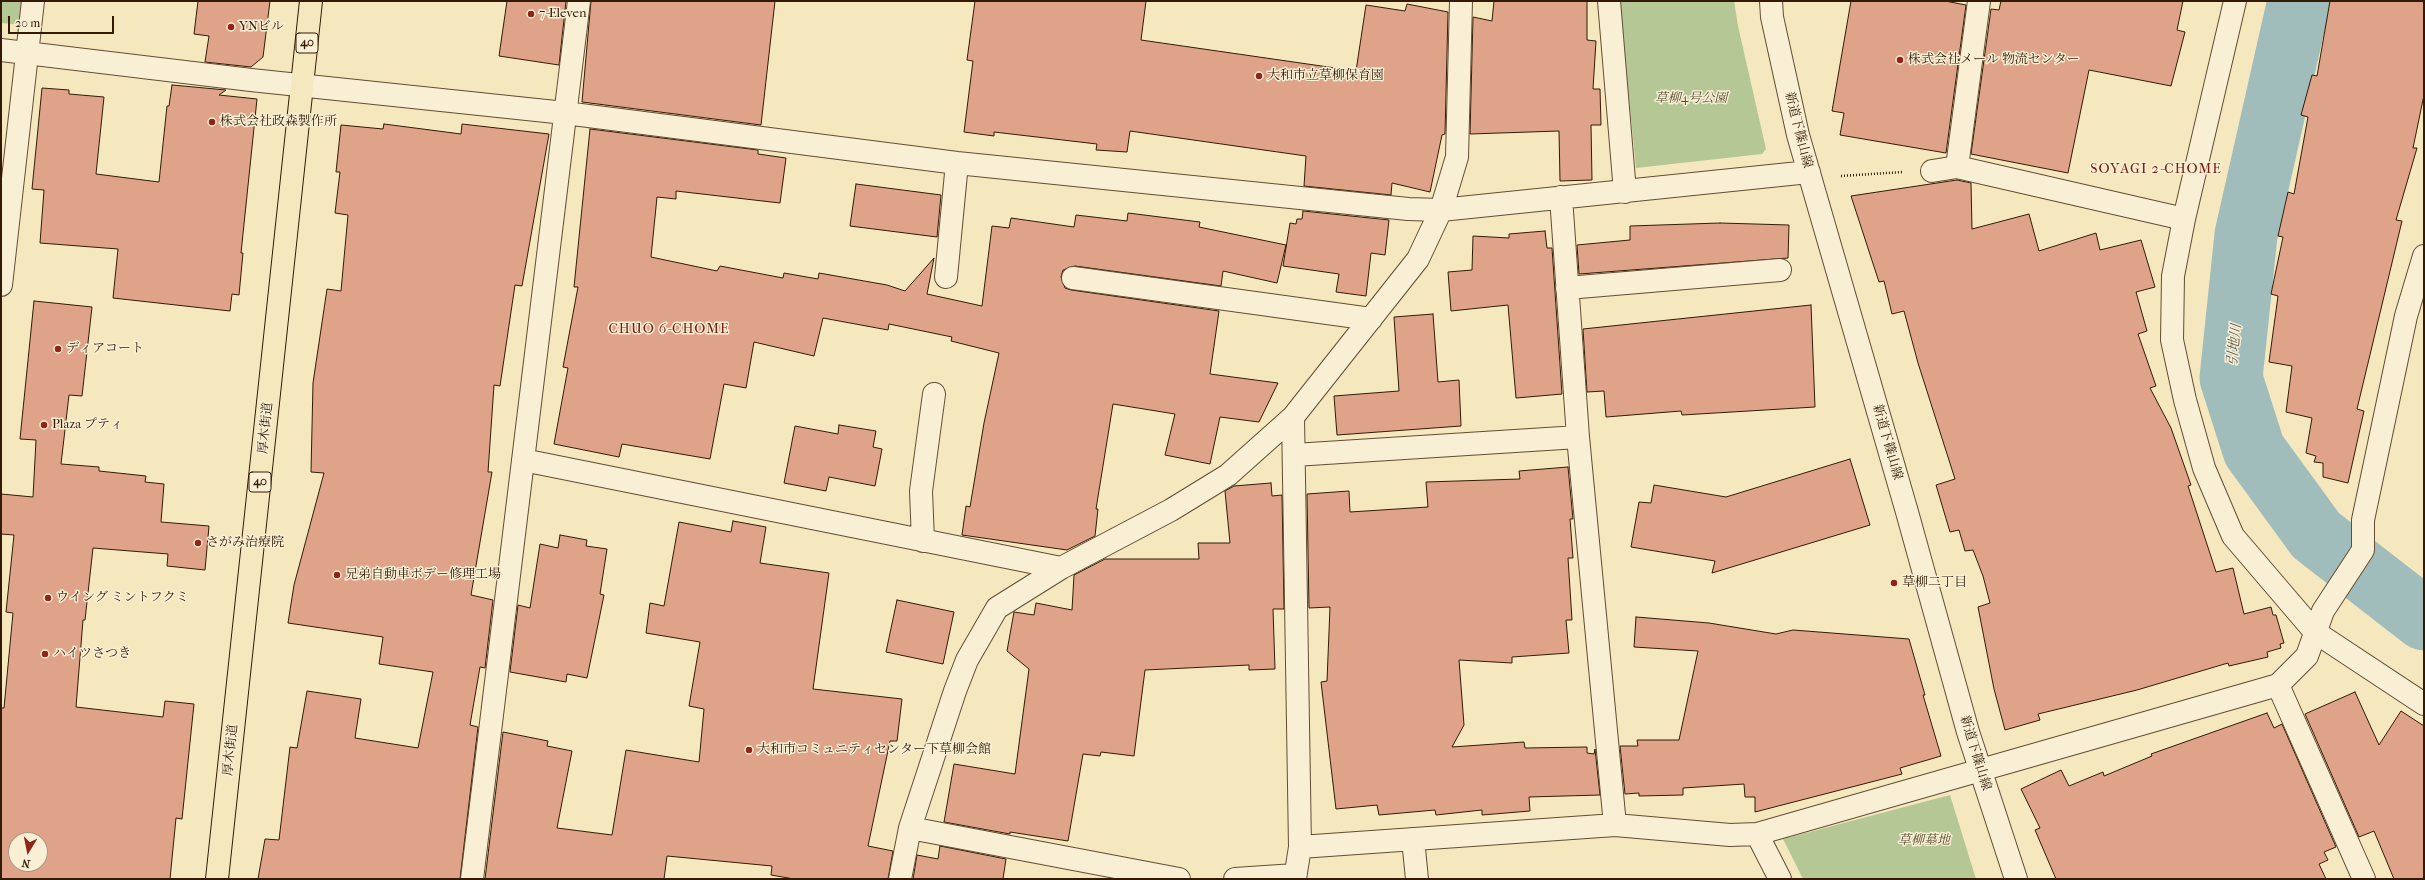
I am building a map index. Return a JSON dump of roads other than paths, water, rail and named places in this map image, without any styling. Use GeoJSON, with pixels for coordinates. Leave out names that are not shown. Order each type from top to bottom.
{"type":"FeatureCollection","features":[{"type":"Feature","properties":{"kind":"main road","name":"厚木街道"},"geometry":{"type":"LineString","coordinates":[[217,879],[311,1]]}},
{"type":"Feature","properties":{"kind":"street"},"geometry":{"type":"LineString","coordinates":[[1,285],[33,1]]}},
{"type":"Feature","properties":{"kind":"street"},"geometry":{"type":"LineString","coordinates":[[472,879],[579,1]]}},
{"type":"Feature","properties":{"kind":"street"},"geometry":{"type":"LineString","coordinates":[[900,879],[910,828],[966,660],[997,608],[1061,568],[1171,510],[1228,475],[1293,417],[1418,259],[1441,210],[1457,157],[1461,1]]}},
{"type":"Feature","properties":{"kind":"street"},"geometry":{"type":"LineString","coordinates":[[1609,1],[1625,192]]}},
{"type":"Feature","properties":{"kind":"street","name":"新道下篠山線"},"geometry":{"type":"LineString","coordinates":[[1771,1],[1772,17],[1798,135],[1980,770],[2016,879]]}},
{"type":"Feature","properties":{"kind":"street"},"geometry":{"type":"LineString","coordinates":[[1956,167],[1979,1]]}},
{"type":"Feature","properties":{"kind":"street"},"geometry":{"type":"LineString","coordinates":[[2235,1],[2184,219],[2173,276],[2172,340],[2185,400],[2204,468],[2233,536],[2315,632],[2424,704]]}},
{"type":"Feature","properties":{"kind":"street"},"geometry":{"type":"LineString","coordinates":[[1,50],[303,86],[565,113],[957,163],[1408,208],[1441,210],[1809,172]]}},
{"type":"Feature","properties":{"kind":"street"},"geometry":{"type":"LineString","coordinates":[[946,277],[957,163]]}},
{"type":"Feature","properties":{"kind":"street"},"geometry":{"type":"LineString","coordinates":[[1932,170],[1956,167],[2184,219]]}},
{"type":"Feature","properties":{"kind":"street"},"geometry":{"type":"LineString","coordinates":[[1560,197],[1578,437],[1615,825]]}},
{"type":"Feature","properties":{"kind":"street"},"geometry":{"type":"LineString","coordinates":[[1300,847],[1615,825],[1730,835],[1757,834],[2278,685],[2307,656],[2323,611],[2362,550],[2362,520],[2406,316],[2424,256]]}},
{"type":"Feature","properties":{"kind":"street"},"geometry":{"type":"LineString","coordinates":[[1567,288],[1780,270]]}},
{"type":"Feature","properties":{"kind":"street"},"geometry":{"type":"LineString","coordinates":[[1073,278],[1371,319]]}},
{"type":"Feature","properties":{"kind":"street"},"geometry":{"type":"LineString","coordinates":[[923,541],[921,491],[934,394]]}},
{"type":"Feature","properties":{"kind":"street"},"geometry":{"type":"LineString","coordinates":[[1235,879],[1295,877],[1300,847],[1293,417]]}},
{"type":"Feature","properties":{"kind":"street"},"geometry":{"type":"LineString","coordinates":[[1294,455],[1578,437]]}},
{"type":"Feature","properties":{"kind":"street"},"geometry":{"type":"LineString","coordinates":[[523,460],[1061,568]]}},
{"type":"Feature","properties":{"kind":"street"},"geometry":{"type":"LineString","coordinates":[[2278,685],[2364,879]]}},
{"type":"Feature","properties":{"kind":"street"},"geometry":{"type":"LineString","coordinates":[[910,828],[1179,879]]}},
{"type":"Feature","properties":{"kind":"street"},"geometry":{"type":"LineString","coordinates":[[1757,834],[1780,879]]}},
{"type":"Feature","properties":{"kind":"street"},"geometry":{"type":"LineString","coordinates":[[1413,840],[1417,879]]}},
{"type":"Feature","properties":{"kind":"waterway","name":"引地川"},"geometry":{"type":"LineString","coordinates":[[2299,1],[2246,235],[2231,378],[2254,450],[2316,535],[2424,619]]}},
{"type":"Feature","properties":{"kind":"place","name":"7-Eleven"},"geometry":{"type":"Point","coordinates":[531,14]}},
{"type":"Feature","properties":{"kind":"place","name":"YNビル"},"geometry":{"type":"Point","coordinates":[231,27]}},
{"type":"Feature","properties":{"kind":"place","name":"株式会社メール 物流センター"},"geometry":{"type":"Point","coordinates":[1900,60]}},
{"type":"Feature","properties":{"kind":"place","name":"大和市立草柳保育園"},"geometry":{"type":"Point","coordinates":[1259,76]}},
{"type":"Feature","properties":{"kind":"place","name":"株式会社政森製作所"},"geometry":{"type":"Point","coordinates":[212,122]}},
{"type":"Feature","properties":{"kind":"place","name":"ディアコート"},"geometry":{"type":"Point","coordinates":[58,349]}},
{"type":"Feature","properties":{"kind":"place","name":"Plaza プティ"},"geometry":{"type":"Point","coordinates":[44,425]}},
{"type":"Feature","properties":{"kind":"place","name":"さがみ治療院"},"geometry":{"type":"Point","coordinates":[198,543]}},
{"type":"Feature","properties":{"kind":"place","name":"兄弟自動車ボデー修理工場"},"geometry":{"type":"Point","coordinates":[337,575]}},
{"type":"Feature","properties":{"kind":"place","name":"草柳二丁目"},"geometry":{"type":"Point","coordinates":[1894,583]}},
{"type":"Feature","properties":{"kind":"place","name":"ウイング ミントフクミ"},"geometry":{"type":"Point","coordinates":[48,598]}},
{"type":"Feature","properties":{"kind":"place","name":"ハイツさつき"},"geometry":{"type":"Point","coordinates":[45,654]}},
{"type":"Feature","properties":{"kind":"place","name":"大和市コミュニティセンター下草柳会館"},"geometry":{"type":"Point","coordinates":[749,750]}},
{"type":"Feature","properties":{"kind":"district","name":"SOYAGI 2-CHOME"},"geometry":{"type":"Point","coordinates":[2156,170]}},
{"type":"Feature","properties":{"kind":"district","name":"CHUO 6-CHOME"},"geometry":{"type":"Point","coordinates":[669,330]}},
{"type":"Feature","properties":{"kind":"park label","name":"草柳4号公園"},"geometry":{"type":"Point","coordinates":[1691,99]}},
{"type":"Feature","properties":{"kind":"park label","name":"草柳墓地"},"geometry":{"type":"Point","coordinates":[1924,841]}}]}
